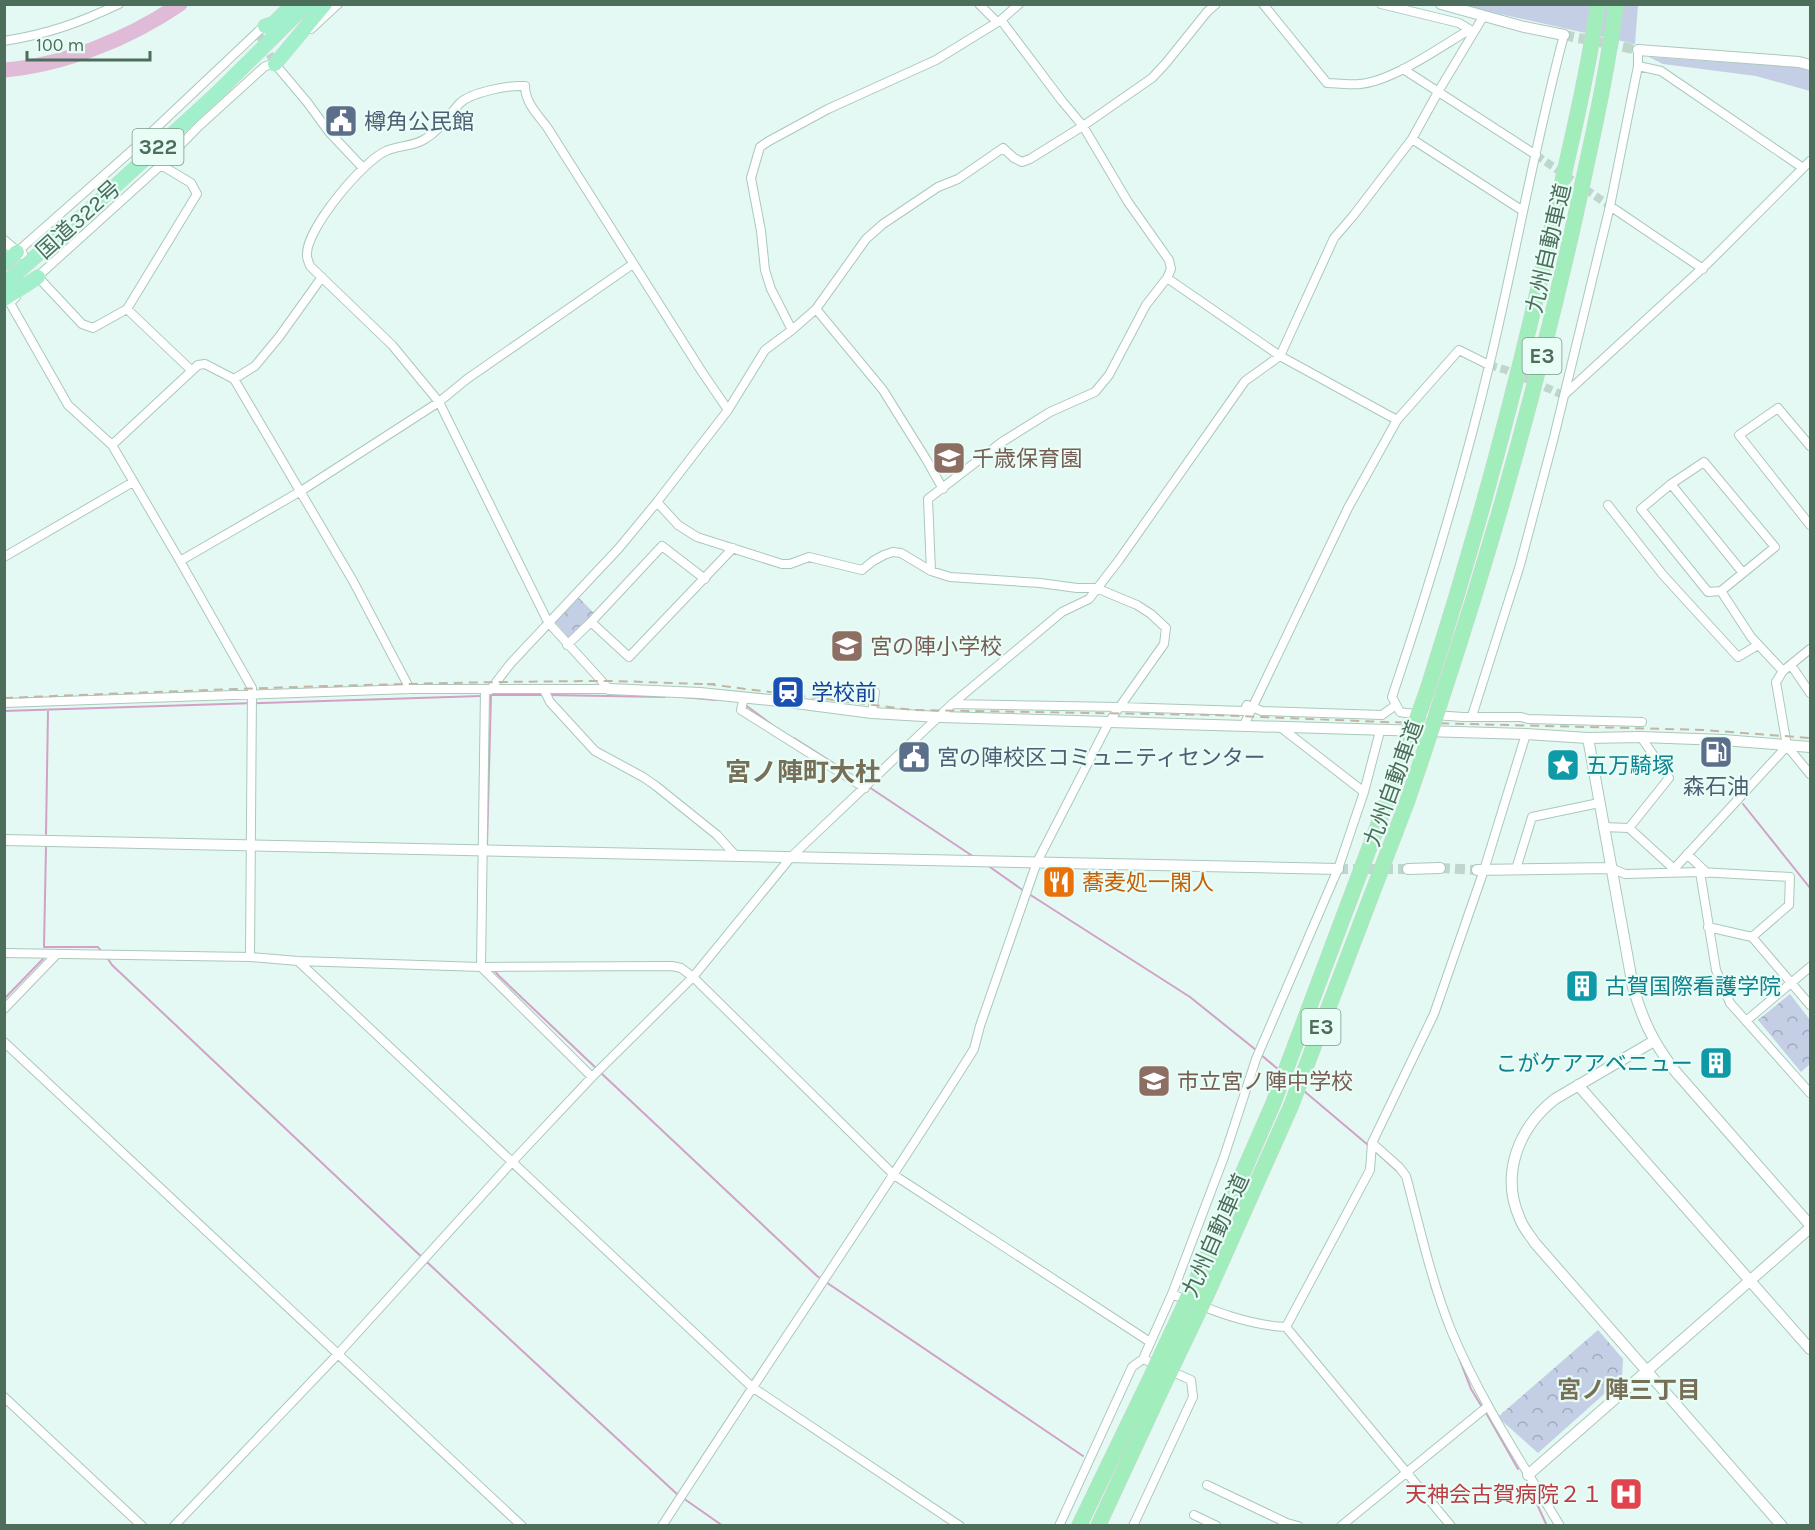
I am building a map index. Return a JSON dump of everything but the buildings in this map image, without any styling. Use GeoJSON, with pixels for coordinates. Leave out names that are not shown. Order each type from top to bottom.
{"type":"FeatureCollection","features":[{"type":"Feature","properties":{"kind":"highway"},"geometry":{"type":"LineString","coordinates":[[265,26],[274,23],[293,4]]}},
{"type":"Feature","properties":{"kind":"highway","name":"国道322号"},"geometry":{"type":"LineString","coordinates":[[4,284],[215,95],[307,4]]}},
{"type":"Feature","properties":{"kind":"highway"},"geometry":{"type":"LineString","coordinates":[[275,64],[325,4]]}},
{"type":"Feature","properties":{"kind":"highway","name":"九州自動車道"},"geometry":{"type":"LineString","coordinates":[[1098,1526],[1194,1285],[1273,1104],[1428,688],[1496,459],[1534,310],[1598,9]]}},
{"type":"Feature","properties":{"kind":"highway","name":"九州自動車道"},"geometry":{"type":"LineString","coordinates":[[1079,1526],[1157,1380],[1208,1292],[1290,1106],[1407,802],[1468,617],[1553,315],[1588,158],[1616,10]]}},
{"type":"Feature","properties":{"kind":"highway"},"geometry":{"type":"LineString","coordinates":[[4,264],[20,253]]}},
{"type":"Feature","properties":{"kind":"highway"},"geometry":{"type":"LineString","coordinates":[[6,303],[37,273]]}},
{"type":"Feature","properties":{"kind":"street"},"geometry":{"type":"LineString","coordinates":[[4,41],[39,35],[73,24],[119,4]]}},
{"type":"Feature","properties":{"kind":"street"},"geometry":{"type":"LineString","coordinates":[[4,241],[20,253],[138,146],[265,26],[285,4]]}},
{"type":"Feature","properties":{"kind":"street"},"geometry":{"type":"LineString","coordinates":[[161,165],[191,183],[197,194],[127,309],[93,328],[82,324],[37,273],[161,165],[199,126],[264,67],[275,64],[338,4]]}},
{"type":"Feature","properties":{"kind":"street"},"geometry":{"type":"LineString","coordinates":[[932,572],[928,499],[1002,442],[1050,412],[1095,392],[1109,375],[1146,305],[1167,278],[1171,269],[1169,260],[1128,202],[1083,126],[999,21],[979,4]]}},
{"type":"Feature","properties":{"kind":"street"},"geometry":{"type":"LineString","coordinates":[[792,330],[771,289],[765,270],[761,231],[751,178],[760,147],[828,109],[936,60],[999,21],[1019,4]]}},
{"type":"Feature","properties":{"kind":"street"},"geometry":{"type":"LineString","coordinates":[[592,1077],[482,968],[488,690],[548,622],[619,548],[728,410],[765,350],[816,309],[872,234],[938,187],[958,179],[1003,148],[1022,162],[1083,126],[1152,78],[1216,4]]}},
{"type":"Feature","properties":{"kind":"street"},"geometry":{"type":"LineString","coordinates":[[1263,4],[1327,83],[1360,84],[1379,79],[1403,69],[1472,31]]}},
{"type":"Feature","properties":{"kind":"street"},"geometry":{"type":"LineString","coordinates":[[1381,4],[1459,23],[1472,31]]}},
{"type":"Feature","properties":{"kind":"street"},"geometry":{"type":"LineString","coordinates":[[1441,4],[1483,17],[1564,35],[1550,88],[1489,365],[1444,533],[1392,697],[1400,712],[1406,713],[1463,717],[1642,722]]}},
{"type":"Feature","properties":{"kind":"street"},"geometry":{"type":"LineString","coordinates":[[174,1526],[338,1354],[592,1077],[693,977],[791,857],[952,704],[1062,612],[1089,599],[1245,381],[1280,356],[1334,238],[1412,140],[1472,31],[1483,17]]}},
{"type":"Feature","properties":{"kind":"street"},"geometry":{"type":"LineString","coordinates":[[1472,716],[1520,565],[1554,437],[1611,206],[1638,66],[1638,50],[1798,62],[1810,65]]}},
{"type":"Feature","properties":{"kind":"street"},"geometry":{"type":"LineString","coordinates":[[275,64],[307,102],[328,132],[363,168]]}},
{"type":"Feature","properties":{"kind":"street"},"geometry":{"type":"LineString","coordinates":[[1638,66],[1661,71],[1803,168]]}},
{"type":"Feature","properties":{"kind":"street"},"geometry":{"type":"LineString","coordinates":[[1403,69],[1536,154]]}},
{"type":"Feature","properties":{"kind":"street"},"geometry":{"type":"LineString","coordinates":[[609,689],[548,622],[440,402],[392,345],[310,266],[306,256],[309,244],[326,212],[363,168],[387,150],[418,144],[428,138],[469,97],[518,85],[525,86],[525,95],[530,105],[547,127],[728,410]]}},
{"type":"Feature","properties":{"kind":"street"},"geometry":{"type":"LineString","coordinates":[[1412,140],[1523,211]]}},
{"type":"Feature","properties":{"kind":"street"},"geometry":{"type":"LineString","coordinates":[[1563,395],[1703,269],[1810,161]]}},
{"type":"Feature","properties":{"kind":"street"},"geometry":{"type":"LineString","coordinates":[[1611,206],[1703,269]]}},
{"type":"Feature","properties":{"kind":"street"},"geometry":{"type":"LineString","coordinates":[[180,561],[301,491],[440,402],[467,379],[633,264]]}},
{"type":"Feature","properties":{"kind":"street"},"geometry":{"type":"LineString","coordinates":[[234,380],[255,366],[322,277]]}},
{"type":"Feature","properties":{"kind":"street"},"geometry":{"type":"LineString","coordinates":[[1167,278],[1280,356],[1396,420]]}},
{"type":"Feature","properties":{"kind":"street"},"geometry":{"type":"LineString","coordinates":[[6,303],[68,405],[112,445],[252,688],[250,957]]}},
{"type":"Feature","properties":{"kind":"street"},"geometry":{"type":"LineString","coordinates":[[127,309],[191,370]]}},
{"type":"Feature","properties":{"kind":"street"},"geometry":{"type":"LineString","coordinates":[[816,309],[883,390],[943,489]]}},
{"type":"Feature","properties":{"kind":"street"},"geometry":{"type":"LineString","coordinates":[[1244,725],[1348,507],[1396,420],[1459,350],[1489,365]]}},
{"type":"Feature","properties":{"kind":"street"},"geometry":{"type":"LineString","coordinates":[[112,445],[198,365],[205,364],[234,380],[353,581],[410,689]]}},
{"type":"Feature","properties":{"kind":"street"},"geometry":{"type":"LineString","coordinates":[[1810,446],[1778,408],[1739,435],[1810,525]]}},
{"type":"Feature","properties":{"kind":"street"},"geometry":{"type":"LineString","coordinates":[[1704,462],[1775,547],[1721,591],[1708,592],[1641,509],[1671,484],[1704,462]]}},
{"type":"Feature","properties":{"kind":"street"},"geometry":{"type":"LineString","coordinates":[[4,557],[133,482]]}},
{"type":"Feature","properties":{"kind":"street"},"geometry":{"type":"LineString","coordinates":[[1671,484],[1743,573]]}},
{"type":"Feature","properties":{"kind":"street"},"geometry":{"type":"LineString","coordinates":[[657,502],[678,525],[697,537],[782,564],[790,564],[809,557],[862,570],[884,555],[893,552],[901,553],[932,572],[950,577],[1096,588],[1137,605],[1166,628],[1164,644],[1108,722],[1037,862],[974,1049],[894,1175],[752,1386],[662,1526]]}},
{"type":"Feature","properties":{"kind":"street"},"geometry":{"type":"LineString","coordinates":[[1608,505],[1663,575],[1738,657],[1758,645]]}},
{"type":"Feature","properties":{"kind":"street"},"geometry":{"type":"LineString","coordinates":[[567,645],[662,546],[705,579]]}},
{"type":"Feature","properties":{"kind":"street"},"geometry":{"type":"LineString","coordinates":[[591,622],[629,657],[733,548]]}},
{"type":"Feature","properties":{"kind":"street"},"geometry":{"type":"LineString","coordinates":[[1721,591],[1751,637],[1783,671]]}},
{"type":"Feature","properties":{"kind":"street"},"geometry":{"type":"LineString","coordinates":[[1810,649],[1783,671],[1776,682],[1787,746],[1810,774]]}},
{"type":"Feature","properties":{"kind":"street"},"geometry":{"type":"LineString","coordinates":[[1791,665],[1810,693]]}},
{"type":"Feature","properties":{"kind":"street"},"geometry":{"type":"LineString","coordinates":[[4,703],[410,689],[609,689],[691,692],[872,713],[940,717],[1280,726],[1588,738],[1641,737],[1723,740],[1810,747]]}},
{"type":"Feature","properties":{"kind":"street"},"geometry":{"type":"LineString","coordinates":[[544,690],[550,702],[596,751],[657,786],[717,835],[736,856]]}},
{"type":"Feature","properties":{"kind":"street"},"geometry":{"type":"LineString","coordinates":[[872,713],[875,692]]}},
{"type":"Feature","properties":{"kind":"street"},"geometry":{"type":"LineString","coordinates":[[744,697],[741,710],[865,788]]}},
{"type":"Feature","properties":{"kind":"street"},"geometry":{"type":"LineString","coordinates":[[952,704],[1120,706],[1244,711],[1247,705],[1262,711],[1382,715],[1396,705]]}},
{"type":"Feature","properties":{"kind":"street"},"geometry":{"type":"LineString","coordinates":[[1280,726],[1364,792]]}},
{"type":"Feature","properties":{"kind":"street"},"geometry":{"type":"LineString","coordinates":[[1059,1526],[1132,1367],[1143,1359],[1172,1294],[1224,1157],[1256,1059],[1338,869],[1364,792],[1380,731]]}},
{"type":"Feature","properties":{"kind":"street"},"geometry":{"type":"LineString","coordinates":[[1286,1327],[1370,1170],[1372,1143],[1434,1014],[1526,734]]}},
{"type":"Feature","properties":{"kind":"street"},"geometry":{"type":"LineString","coordinates":[[1629,828],[1669,778],[1641,737]]}},
{"type":"Feature","properties":{"kind":"street"},"geometry":{"type":"LineString","coordinates":[[1528,1475],[1810,1226],[1675,1071],[1642,1019],[1633,987],[1588,738]]}},
{"type":"Feature","properties":{"kind":"street"},"geometry":{"type":"LineString","coordinates":[[1672,871],[1787,746]]}},
{"type":"Feature","properties":{"kind":"street"},"geometry":{"type":"LineString","coordinates":[[1516,869],[1532,817],[1599,803]]}},
{"type":"Feature","properties":{"kind":"street"},"geometry":{"type":"LineString","coordinates":[[1603,827],[1629,828],[1672,871]]}},
{"type":"Feature","properties":{"kind":"street"},"geometry":{"type":"LineString","coordinates":[[4,840],[1338,869]]}},
{"type":"Feature","properties":{"kind":"street"},"geometry":{"type":"LineString","coordinates":[[1687,854],[1703,873],[1708,927],[1716,970],[1730,1003],[1810,1093]]}},
{"type":"Feature","properties":{"kind":"street"},"geometry":{"type":"LineString","coordinates":[[1408,869],[1440,868]]}},
{"type":"Feature","properties":{"kind":"street"},"geometry":{"type":"LineString","coordinates":[[1480,870],[1611,868],[1625,873],[1672,871],[1790,877],[1789,905],[1752,937]]}},
{"type":"Feature","properties":{"kind":"street"},"geometry":{"type":"LineString","coordinates":[[1708,927],[1752,937],[1810,1005]]}},
{"type":"Feature","properties":{"kind":"street"},"geometry":{"type":"LineString","coordinates":[[4,953],[250,957],[482,968],[672,966],[681,968],[693,977],[894,1175],[1150,1342]]}},
{"type":"Feature","properties":{"kind":"street"},"geometry":{"type":"LineString","coordinates":[[4,1009],[56,955]]}},
{"type":"Feature","properties":{"kind":"street"},"geometry":{"type":"LineString","coordinates":[[298,961],[752,1386],[960,1526]]}},
{"type":"Feature","properties":{"kind":"street"},"geometry":{"type":"LineString","coordinates":[[1746,1021],[1810,967]]}},
{"type":"Feature","properties":{"kind":"street"},"geometry":{"type":"LineString","coordinates":[[1654,1041],[1578,1085],[1542,1109],[1523,1135],[1516,1152],[1512,1173],[1513,1197],[1520,1219],[1535,1243],[1782,1526]]}},
{"type":"Feature","properties":{"kind":"street"},"geometry":{"type":"LineString","coordinates":[[4,1042],[522,1526]]}},
{"type":"Feature","properties":{"kind":"street"},"geometry":{"type":"LineString","coordinates":[[1578,1085],[1810,1349]]}},
{"type":"Feature","properties":{"kind":"street"},"geometry":{"type":"LineString","coordinates":[[1372,1143],[1406,1176],[1437,1292],[1452,1332],[1488,1406],[1560,1526]]}},
{"type":"Feature","properties":{"kind":"street"},"geometry":{"type":"LineString","coordinates":[[1172,1294],[1265,1326],[1286,1327],[1451,1526]]}},
{"type":"Feature","properties":{"kind":"street"},"geometry":{"type":"LineString","coordinates":[[1133,1526],[1193,1397],[1191,1380],[1143,1359]]}},
{"type":"Feature","properties":{"kind":"street"},"geometry":{"type":"LineString","coordinates":[[4,1396],[142,1526]]}},
{"type":"Feature","properties":{"kind":"street"},"geometry":{"type":"LineString","coordinates":[[1341,1526],[1488,1406]]}},
{"type":"Feature","properties":{"kind":"street"},"geometry":{"type":"LineString","coordinates":[[1207,1485],[1298,1526]]}},
{"type":"Feature","properties":{"kind":"street"},"geometry":{"type":"LineString","coordinates":[[1194,1515],[1217,1526]]}},
{"type":"Feature","properties":{"kind":"green space"},"geometry":{"type":"Polygon","coordinates":[[[1460,5],[1638,5],[1635,44],[1464,6],[1460,5]]]}},
{"type":"Feature","properties":{"kind":"green space"},"geometry":{"type":"Polygon","coordinates":[[[1649,57],[1796,67],[1810,71],[1810,91],[1756,76],[1663,64],[1649,57]]]}},
{"type":"Feature","properties":{"kind":"green space"},"geometry":{"type":"Polygon","coordinates":[[[579,598],[594,613],[569,638],[555,622],[579,598]]]}},
{"type":"Feature","properties":{"kind":"green space"},"geometry":{"type":"Polygon","coordinates":[[[1790,994],[1810,1020],[1810,1064],[1801,1072],[1758,1020],[1790,994]]]}},
{"type":"Feature","properties":{"kind":"green space"},"geometry":{"type":"Polygon","coordinates":[[[1598,1330],[1623,1359],[1622,1378],[1538,1453],[1499,1416],[1598,1330]]]}},
{"type":"Feature","properties":{"kind":"waterway"},"geometry":{"type":"LineString","coordinates":[[4,70],[50,62],[96,48],[140,28],[180,4]]}},
{"type":"Feature","properties":{"kind":"waterway"},"geometry":{"type":"LineString","coordinates":[[487,846],[491,695],[545,695]]}},
{"type":"Feature","properties":{"kind":"waterway"},"geometry":{"type":"LineString","coordinates":[[550,695],[665,697]]}},
{"type":"Feature","properties":{"kind":"waterway"},"geometry":{"type":"LineString","coordinates":[[4,711],[481,696]]}},
{"type":"Feature","properties":{"kind":"waterway"},"geometry":{"type":"LineString","coordinates":[[682,697],[716,700]]}},
{"type":"Feature","properties":{"kind":"waterway"},"geometry":{"type":"LineString","coordinates":[[744,704],[771,724]]}},
{"type":"Feature","properties":{"kind":"waterway"},"geometry":{"type":"LineString","coordinates":[[46,834],[48,711]]}},
{"type":"Feature","properties":{"kind":"waterway"},"geometry":{"type":"LineString","coordinates":[[794,738],[855,777]]}},
{"type":"Feature","properties":{"kind":"waterway"},"geometry":{"type":"LineString","coordinates":[[869,787],[974,857]]}},
{"type":"Feature","properties":{"kind":"waterway"},"geometry":{"type":"LineString","coordinates":[[1743,804],[1810,888]]}},
{"type":"Feature","properties":{"kind":"waterway"},"geometry":{"type":"LineString","coordinates":[[44,947],[46,847]]}},
{"type":"Feature","properties":{"kind":"waterway"},"geometry":{"type":"LineString","coordinates":[[987,865],[1024,891]]}},
{"type":"Feature","properties":{"kind":"waterway"},"geometry":{"type":"LineString","coordinates":[[1029,894],[1190,997],[1256,1050]]}},
{"type":"Feature","properties":{"kind":"waterway"},"geometry":{"type":"LineString","coordinates":[[44,947],[98,947],[102,952]]}},
{"type":"Feature","properties":{"kind":"waterway"},"geometry":{"type":"LineString","coordinates":[[106,956],[112,965],[462,1295],[678,1495]]}},
{"type":"Feature","properties":{"kind":"waterway"},"geometry":{"type":"LineString","coordinates":[[4,999],[43,959]]}},
{"type":"Feature","properties":{"kind":"waterway"},"geometry":{"type":"LineString","coordinates":[[493,969],[597,1069]]}},
{"type":"Feature","properties":{"kind":"waterway"},"geometry":{"type":"LineString","coordinates":[[1260,1054],[1279,1070]]}},
{"type":"Feature","properties":{"kind":"waterway"},"geometry":{"type":"LineString","coordinates":[[601,1073],[817,1276],[1083,1456]]}},
{"type":"Feature","properties":{"kind":"waterway"},"geometry":{"type":"LineString","coordinates":[[1304,1091],[1368,1145]]}},
{"type":"Feature","properties":{"kind":"waterway"},"geometry":{"type":"LineString","coordinates":[[1375,1151],[1397,1171]]}},
{"type":"Feature","properties":{"kind":"waterway"},"geometry":{"type":"LineString","coordinates":[[1431,1285],[1437,1302]]}},
{"type":"Feature","properties":{"kind":"waterway"},"geometry":{"type":"LineString","coordinates":[[1459,1358],[1471,1389],[1482,1407]]}},
{"type":"Feature","properties":{"kind":"waterway"},"geometry":{"type":"LineString","coordinates":[[1485,1411],[1518,1469]]}},
{"type":"Feature","properties":{"kind":"waterway"},"geometry":{"type":"LineString","coordinates":[[1530,1489],[1547,1526]]}},
{"type":"Feature","properties":{"kind":"waterway"},"geometry":{"type":"LineString","coordinates":[[683,1498],[723,1526]]}},
{"type":"Feature","properties":{"kind":"tunnel"},"geometry":{"type":"LineString","coordinates":[[258,33],[275,64]]}},
{"type":"Feature","properties":{"kind":"tunnel"},"geometry":{"type":"LineString","coordinates":[[1564,35],[1638,50]]}},
{"type":"Feature","properties":{"kind":"tunnel"},"geometry":{"type":"LineString","coordinates":[[1536,155],[1610,206]]}},
{"type":"Feature","properties":{"kind":"tunnel"},"geometry":{"type":"LineString","coordinates":[[1489,365],[1563,395]]}},
{"type":"Feature","properties":{"kind":"tunnel"},"geometry":{"type":"LineString","coordinates":[[1440,868],[1477,870]]}},
{"type":"Feature","properties":{"kind":"tunnel"},"geometry":{"type":"LineString","coordinates":[[1338,869],[1408,869]]}},
{"type":"Feature","properties":{"kind":"railway"},"geometry":{"type":"LineString","coordinates":[[4,698],[452,683],[601,681],[715,684]]}},
{"type":"Feature","properties":{"kind":"railway"},"geometry":{"type":"LineString","coordinates":[[707,684],[913,710],[1214,715],[1704,730],[1810,738]]}},
{"type":"Feature","properties":{"kind":"place","name":"樽角公民館"},"geometry":{"type":"Point","coordinates":[341,121]}},
{"type":"Feature","properties":{"kind":"place","name":"千歳保育園"},"geometry":{"type":"Point","coordinates":[949,458]}},
{"type":"Feature","properties":{"kind":"place","name":"宮の陣小学校"},"geometry":{"type":"Point","coordinates":[847,646]}},
{"type":"Feature","properties":{"kind":"place","name":"学校前"},"geometry":{"type":"Point","coordinates":[788,692]}},
{"type":"Feature","properties":{"kind":"place","name":"森石油"},"geometry":{"type":"Point","coordinates":[1716,752]}},
{"type":"Feature","properties":{"kind":"place","name":"宮の陣校区コミュニティセンター"},"geometry":{"type":"Point","coordinates":[914,757]}},
{"type":"Feature","properties":{"kind":"place","name":"五万騎塚"},"geometry":{"type":"Point","coordinates":[1563,765]}},
{"type":"Feature","properties":{"kind":"place","name":"蕎麦処一閑人"},"geometry":{"type":"Point","coordinates":[1059,882]}},
{"type":"Feature","properties":{"kind":"place","name":"古賀国際看護学院"},"geometry":{"type":"Point","coordinates":[1582,986]}},
{"type":"Feature","properties":{"kind":"place","name":"こがケアアベニュー"},"geometry":{"type":"Point","coordinates":[1716,1063]}},
{"type":"Feature","properties":{"kind":"place","name":"市立宮ノ陣中学校"},"geometry":{"type":"Point","coordinates":[1154,1081]}},
{"type":"Feature","properties":{"kind":"place","name":"天神会古賀病院２１"},"geometry":{"type":"Point","coordinates":[1626,1494]}},
{"type":"Feature","properties":{"kind":"district","name":"宮ノ陣町大杜"},"geometry":{"type":"Point","coordinates":[803,772]}},
{"type":"Feature","properties":{"kind":"district","name":"宮ノ陣三丁目"},"geometry":{"type":"Point","coordinates":[1629,1390]}}]}
